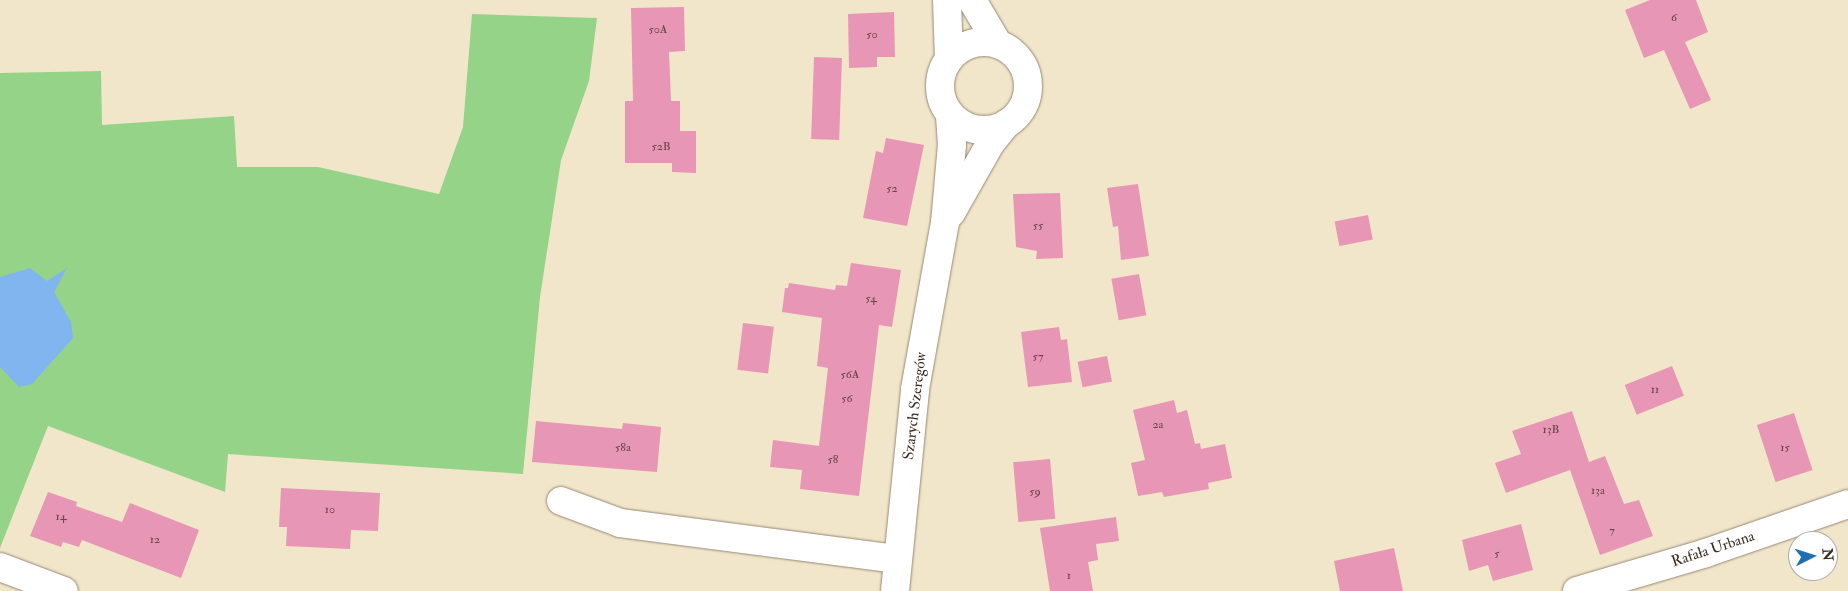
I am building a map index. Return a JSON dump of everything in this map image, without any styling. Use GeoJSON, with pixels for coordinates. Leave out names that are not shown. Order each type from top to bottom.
{"type":"FeatureCollection","features":[{"type":"Feature","properties":{"kind":"street"},"geometry":{"type":"LineString","coordinates":[[947,0],[949,59]]}},
{"type":"Feature","properties":{"kind":"street"},"geometry":{"type":"LineString","coordinates":[[972,0],[998,44]]}},
{"type":"Feature","properties":{"kind":"street"},"geometry":{"type":"LineString","coordinates":[[984,41],[998,44],[1010,50],[1020,59],[1026,72],[1028,85],[1026,101],[1018,114],[1006,124],[992,129],[977,130],[962,124],[950,114],[943,101],[940,86],[942,72],[949,59],[958,50],[971,43],[984,41]]}},
{"type":"Feature","properties":{"kind":"street","name":"Szarych Szeregów"},"geometry":{"type":"LineString","coordinates":[[895,591],[915,389],[945,223],[952,145],[950,114]]}},
{"type":"Feature","properties":{"kind":"street","name":"Szarych Szeregów"},"geometry":{"type":"LineString","coordinates":[[945,223],[990,144],[1006,124]]}},
{"type":"Feature","properties":{"kind":"street"},"geometry":{"type":"LineString","coordinates":[[561,501],[620,523],[898,559]]}},
{"type":"Feature","properties":{"kind":"street","name":"Rafała Urbana"},"geometry":{"type":"LineString","coordinates":[[1577,591],[1706,553],[1848,504]]}},
{"type":"Feature","properties":{"kind":"street"},"geometry":{"type":"LineString","coordinates":[[0,567],[64,591]]}},
{"type":"Feature","properties":{"kind":"green space"},"geometry":{"type":"Polygon","coordinates":[[[472,14],[597,18],[589,81],[561,160],[540,297],[523,474],[228,454],[225,492],[48,426],[0,548],[0,73],[101,71],[102,125],[234,116],[237,167],[318,167],[439,194],[463,127],[472,14]]]}},
{"type":"Feature","properties":{"kind":"water"},"geometry":{"type":"Polygon","coordinates":[[[30,268],[47,281],[67,268],[54,292],[71,322],[73,338],[32,384],[19,387],[0,367],[0,277],[30,268]]]}},
{"type":"Feature","properties":{"kind":"building"},"geometry":{"type":"Polygon","coordinates":[[[1650,0],[1696,0],[1708,32],[1685,42],[1711,100],[1690,109],[1664,50],[1644,58],[1625,10],[1650,0]]]}},
{"type":"Feature","properties":{"kind":"building"},"geometry":{"type":"Polygon","coordinates":[[[684,7],[685,51],[669,52],[671,101],[680,101],[680,131],[696,131],[696,173],[672,172],[672,163],[625,163],[625,101],[633,101],[631,8],[684,7]]]}},
{"type":"Feature","properties":{"kind":"building"},"geometry":{"type":"Polygon","coordinates":[[[894,12],[895,57],[877,57],[877,67],[849,68],[848,14],[894,12]]]}},
{"type":"Feature","properties":{"kind":"building"},"geometry":{"type":"Polygon","coordinates":[[[814,57],[842,58],[839,140],[811,139],[814,57]]]}},
{"type":"Feature","properties":{"kind":"building"},"geometry":{"type":"Polygon","coordinates":[[[886,138],[924,145],[907,226],[863,218],[876,151],[883,153],[886,138]]]}},
{"type":"Feature","properties":{"kind":"building"},"geometry":{"type":"Polygon","coordinates":[[[1138,184],[1149,256],[1121,260],[1118,226],[1113,227],[1107,188],[1138,184]]]}},
{"type":"Feature","properties":{"kind":"building"},"geometry":{"type":"Polygon","coordinates":[[[1060,193],[1063,258],[1036,259],[1037,251],[1016,247],[1013,194],[1060,193]]]}},
{"type":"Feature","properties":{"kind":"building"},"geometry":{"type":"Polygon","coordinates":[[[1368,215],[1373,240],[1339,246],[1335,221],[1368,215]]]}},
{"type":"Feature","properties":{"kind":"building"},"geometry":{"type":"Polygon","coordinates":[[[851,263],[901,270],[892,327],[879,325],[859,496],[800,489],[802,470],[770,467],[773,440],[819,446],[828,368],[817,366],[822,318],[782,312],[785,288],[788,288],[789,283],[835,290],[836,285],[847,286],[851,263]]]}},
{"type":"Feature","properties":{"kind":"building"},"geometry":{"type":"Polygon","coordinates":[[[1139,274],[1146,315],[1119,320],[1111,279],[1139,274]]]}},
{"type":"Feature","properties":{"kind":"building"},"geometry":{"type":"Polygon","coordinates":[[[743,323],[774,327],[768,373],[737,370],[743,323]]]}},
{"type":"Feature","properties":{"kind":"building"},"geometry":{"type":"Polygon","coordinates":[[[1059,327],[1061,340],[1067,339],[1072,382],[1028,387],[1021,332],[1059,327]]]}},
{"type":"Feature","properties":{"kind":"building"},"geometry":{"type":"Polygon","coordinates":[[[1107,356],[1112,382],[1083,387],[1078,362],[1107,356]]]}},
{"type":"Feature","properties":{"kind":"building"},"geometry":{"type":"Polygon","coordinates":[[[1672,366],[1684,396],[1637,415],[1625,385],[1672,366]]]}},
{"type":"Feature","properties":{"kind":"building"},"geometry":{"type":"Polygon","coordinates":[[[1174,400],[1177,413],[1187,410],[1195,444],[1200,443],[1201,449],[1225,444],[1232,478],[1208,483],[1209,489],[1164,497],[1162,492],[1138,496],[1131,463],[1145,460],[1133,410],[1174,400]]]}},
{"type":"Feature","properties":{"kind":"building"},"geometry":{"type":"Polygon","coordinates":[[[1572,411],[1589,462],[1605,456],[1624,504],[1639,500],[1653,536],[1600,555],[1570,470],[1506,493],[1495,463],[1521,454],[1512,431],[1572,411]]]}},
{"type":"Feature","properties":{"kind":"building"},"geometry":{"type":"Polygon","coordinates":[[[1794,413],[1813,470],[1775,482],[1757,425],[1794,413]]]}},
{"type":"Feature","properties":{"kind":"building"},"geometry":{"type":"Polygon","coordinates":[[[536,421],[622,429],[623,423],[661,427],[657,472],[532,462],[536,421]]]}},
{"type":"Feature","properties":{"kind":"building"},"geometry":{"type":"Polygon","coordinates":[[[1050,459],[1055,519],[1018,522],[1013,462],[1050,459]]]}},
{"type":"Feature","properties":{"kind":"building"},"geometry":{"type":"Polygon","coordinates":[[[281,488],[380,493],[378,531],[351,530],[350,549],[286,546],[287,527],[279,527],[281,488]]]}},
{"type":"Feature","properties":{"kind":"building"},"geometry":{"type":"Polygon","coordinates":[[[48,492],[77,502],[76,506],[122,522],[130,503],[199,530],[181,578],[82,540],[79,547],[63,542],[61,547],[30,536],[48,492]]]}},
{"type":"Feature","properties":{"kind":"building"},"geometry":{"type":"Polygon","coordinates":[[[1116,517],[1119,541],[1096,544],[1098,560],[1088,562],[1093,591],[1050,591],[1040,528],[1116,517]]]}},
{"type":"Feature","properties":{"kind":"building"},"geometry":{"type":"Polygon","coordinates":[[[1521,524],[1533,570],[1493,581],[1488,565],[1469,571],[1462,540],[1521,524]]]}},
{"type":"Feature","properties":{"kind":"building"},"geometry":{"type":"Polygon","coordinates":[[[1394,548],[1403,591],[1340,591],[1334,561],[1394,548]]]}}]}
